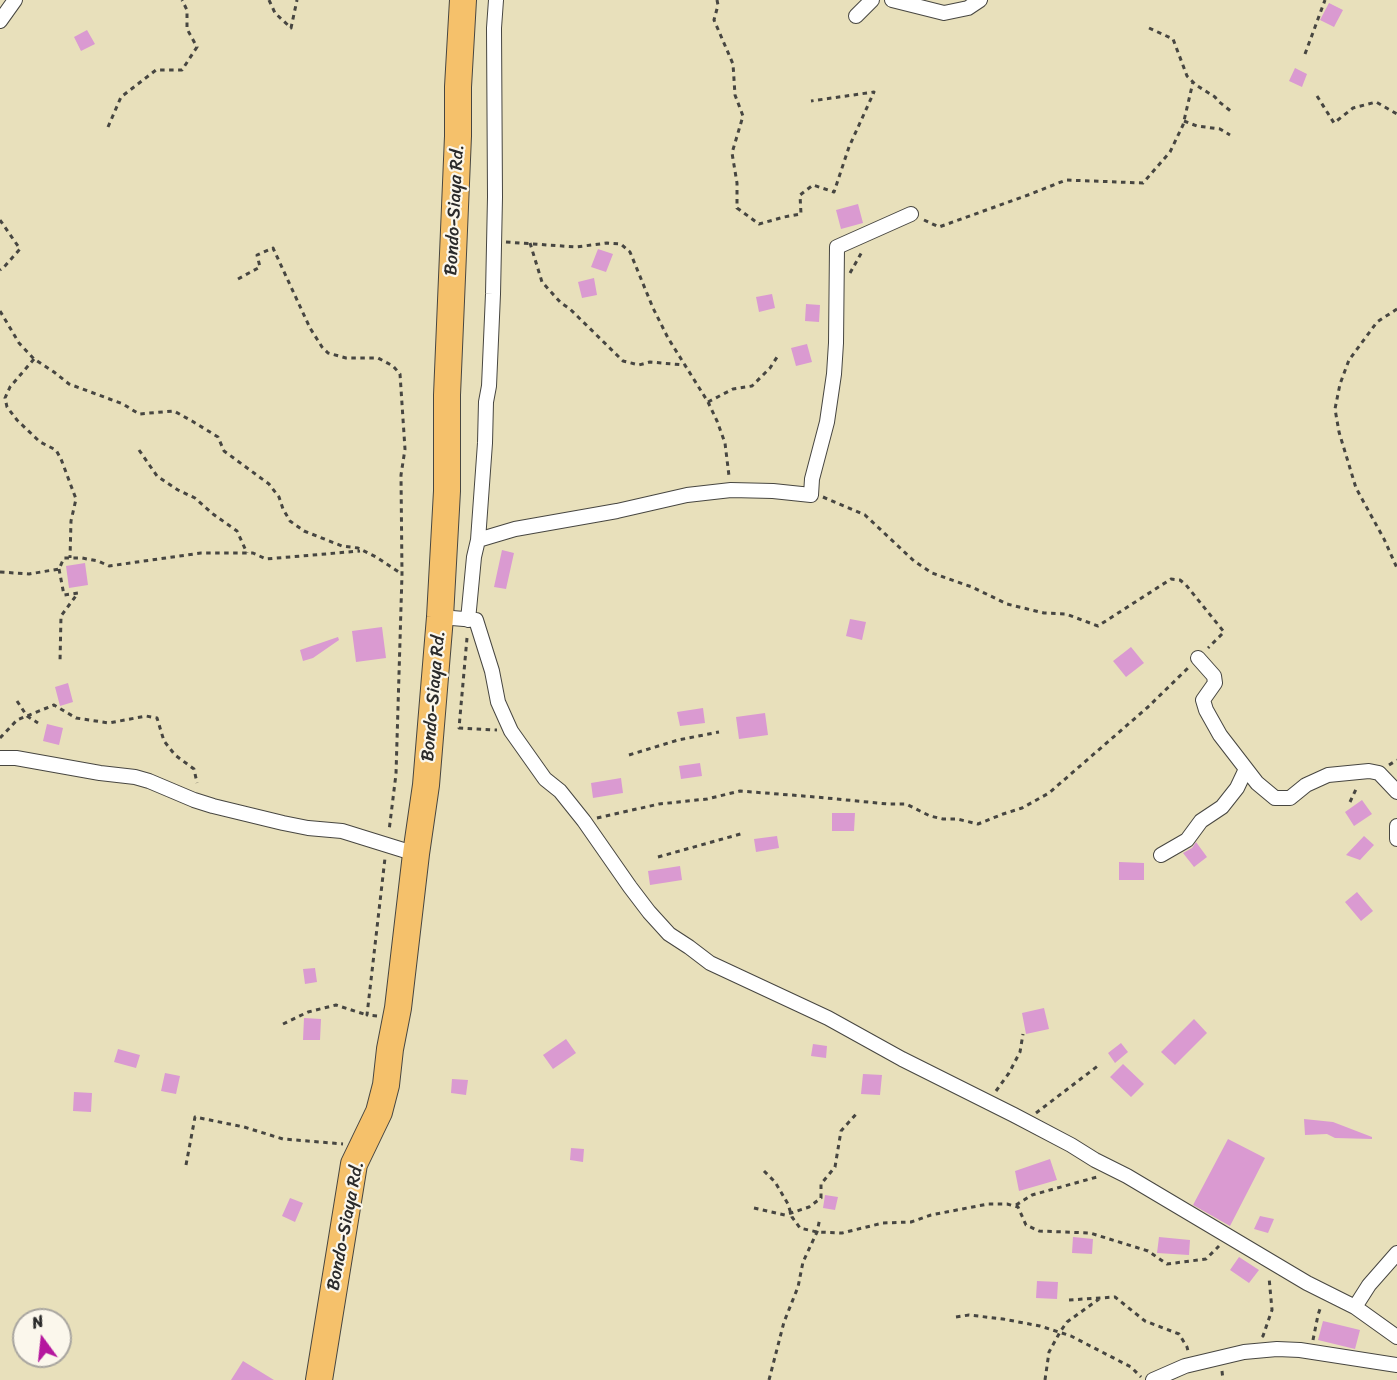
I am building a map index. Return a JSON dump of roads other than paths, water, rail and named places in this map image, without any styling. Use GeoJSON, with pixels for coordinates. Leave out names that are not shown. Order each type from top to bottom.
{"type":"FeatureCollection","features":[{"type":"Feature","properties":{"kind":"highway","name":"Bondo-Siaya Rd."},"geometry":{"type":"LineString","coordinates":[[319,1380],[354,1164],[379,1112],[386,1085],[426,785],[440,617],[447,491],[447,395],[463,0]]}},
{"type":"Feature","properties":{"kind":"street"},"geometry":{"type":"LineString","coordinates":[[0,21],[15,0]]}},
{"type":"Feature","properties":{"kind":"street"},"geometry":{"type":"LineString","coordinates":[[468,620],[474,557],[478,540],[486,402],[489,386],[495,197],[494,28],[496,0]]}},
{"type":"Feature","properties":{"kind":"street"},"geometry":{"type":"LineString","coordinates":[[856,16],[872,0]]}},
{"type":"Feature","properties":{"kind":"street"},"geometry":{"type":"LineString","coordinates":[[892,0],[944,13],[968,8],[980,0]]}},
{"type":"Feature","properties":{"kind":"street"},"geometry":{"type":"LineString","coordinates":[[478,540],[515,529],[617,511],[687,495],[732,490],[811,495],[812,479],[826,422],[834,374],[837,247],[911,214]]}},
{"type":"Feature","properties":{"kind":"street"},"geometry":{"type":"LineString","coordinates":[[440,617],[476,620],[492,671],[498,702],[511,731],[545,779],[560,791],[630,887],[669,934],[710,963],[828,1018],[902,1059],[1071,1145],[1307,1283],[1355,1307],[1397,1337]]}},
{"type":"Feature","properties":{"kind":"street"},"geometry":{"type":"LineString","coordinates":[[1198,658],[1214,676],[1215,683],[1203,700],[1206,710],[1220,735],[1246,769],[1257,783],[1275,798],[1290,798],[1306,785],[1328,775],[1369,771],[1379,773],[1397,792]]}},
{"type":"Feature","properties":{"kind":"street"},"geometry":{"type":"LineString","coordinates":[[0,758],[16,758],[135,777],[213,806],[308,828],[342,831],[416,854]]}},
{"type":"Feature","properties":{"kind":"street"},"geometry":{"type":"LineString","coordinates":[[1161,855],[1187,840],[1202,820],[1222,807],[1237,788],[1246,769]]}},
{"type":"Feature","properties":{"kind":"street"},"geometry":{"type":"LineString","coordinates":[[1397,826],[1397,839]]}},
{"type":"Feature","properties":{"kind":"street"},"geometry":{"type":"LineString","coordinates":[[1355,1307],[1369,1285],[1397,1253]]}},
{"type":"Feature","properties":{"kind":"street"},"geometry":{"type":"LineString","coordinates":[[1153,1380],[1192,1365],[1244,1352],[1277,1349],[1397,1365]]}}]}
